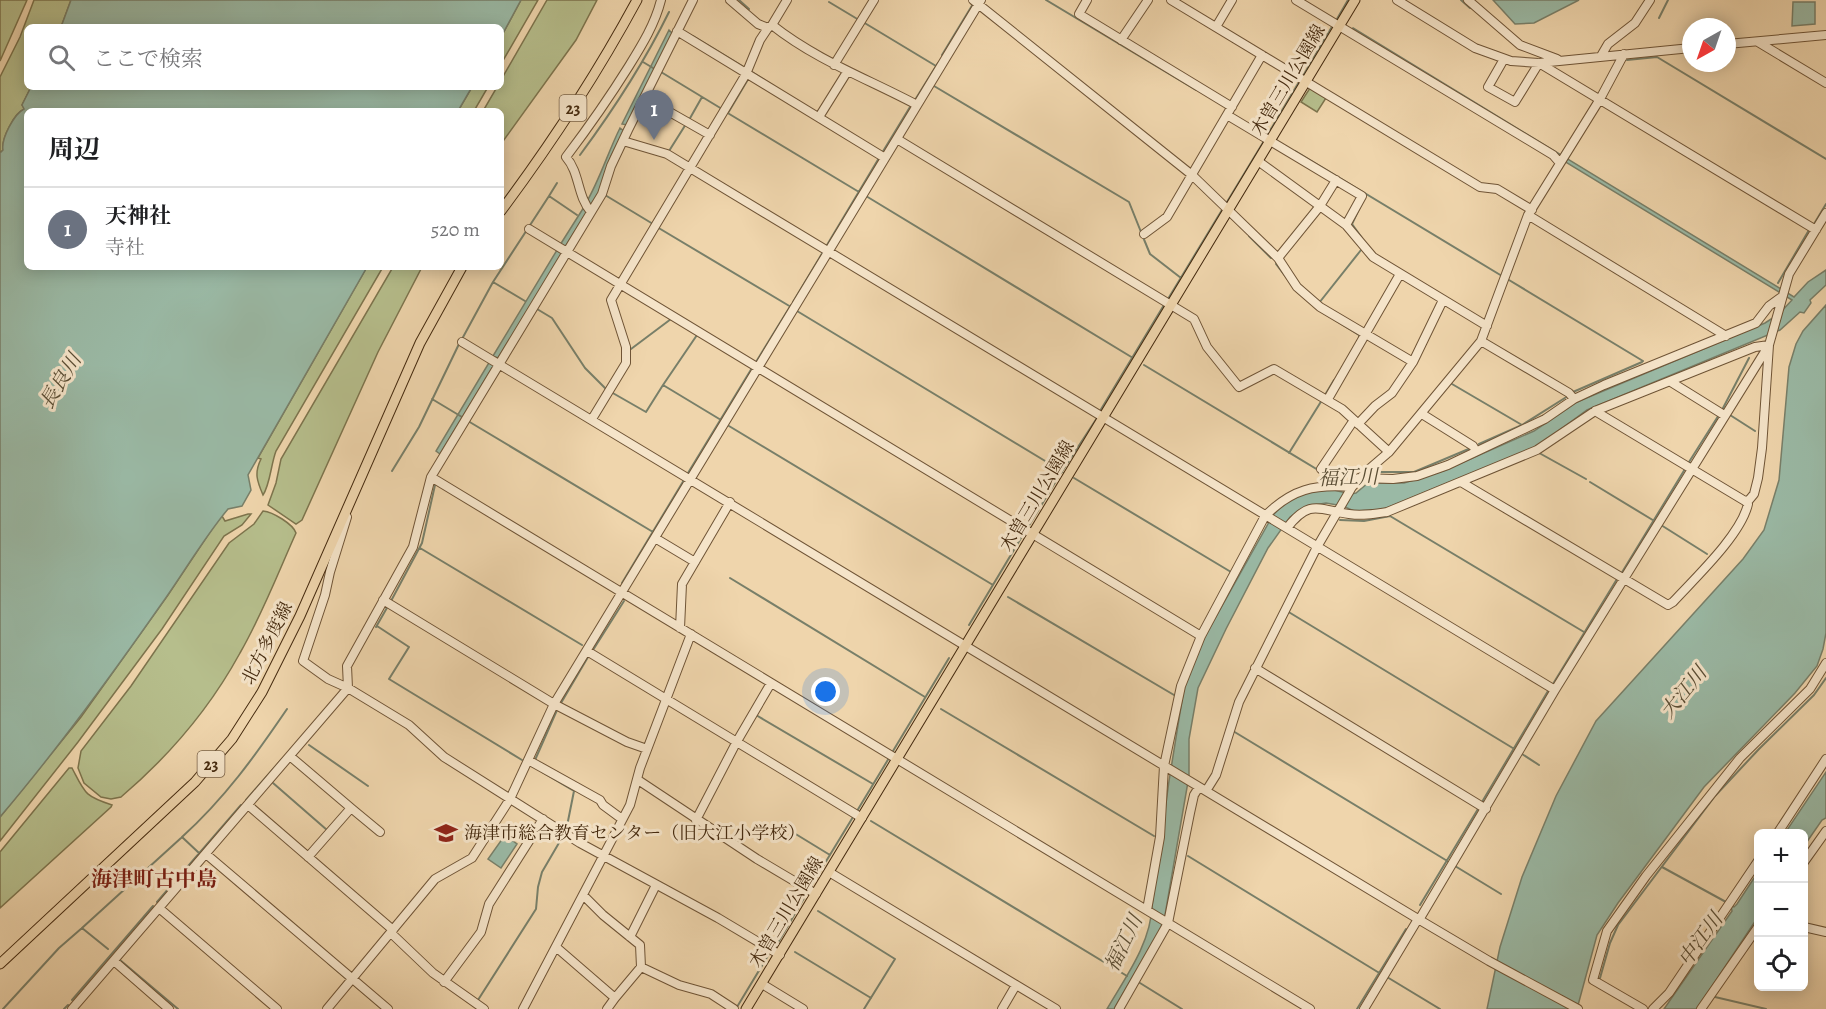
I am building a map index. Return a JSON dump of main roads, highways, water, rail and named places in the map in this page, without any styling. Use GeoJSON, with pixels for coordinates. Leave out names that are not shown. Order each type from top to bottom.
{"type":"FeatureCollection","features":[{"type":"Feature","properties":{"kind":"main road","name":"23"},"geometry":{"type":"LineString","coordinates":[[504,207],[582,95],[637,0]]}},
{"type":"Feature","properties":{"kind":"main road","name":"木曽三川公園線"},"geometry":{"type":"LineString","coordinates":[[747,1009],[1355,0]]}},
{"type":"Feature","properties":{"kind":"main road","name":"北方多度線"},"geometry":{"type":"LineString","coordinates":[[0,964],[180,797],[232,739],[261,692],[296,625],[420,343],[460,270]]}},
{"type":"Feature","properties":{"kind":"main road"},"geometry":{"type":"LineString","coordinates":[[0,969],[9,955]]}},
{"type":"Feature","properties":{"kind":"water"},"geometry":{"type":"Polygon","coordinates":[[[71,0],[521,0],[504,31],[504,24],[62,24],[71,0]]]}},
{"type":"Feature","properties":{"kind":"water"},"geometry":{"type":"Polygon","coordinates":[[[1493,0],[1579,0],[1534,23],[1515,24],[1493,0]]]}},
{"type":"Feature","properties":{"kind":"water"},"geometry":{"type":"Polygon","coordinates":[[[1793,2],[1815,2],[1815,24],[1792,26],[1793,2]]]}},
{"type":"Feature","properties":{"kind":"water"},"geometry":{"type":"Polygon","coordinates":[[[1353,28],[1794,297],[1808,282],[1826,270],[1826,285],[1810,300],[1811,303],[1804,313],[1800,312],[1780,330],[1587,410],[1538,446],[1382,510],[1354,511],[1326,503],[1308,506],[1290,517],[1268,548],[1198,688],[1189,739],[1189,776],[1165,915],[1160,930],[1114,1009],[1107,1009],[1136,960],[1151,920],[1169,781],[1185,682],[1193,659],[1273,515],[1286,502],[1313,490],[1334,490],[1350,494],[1356,493],[1368,483],[1404,483],[1443,471],[1534,431],[1577,402],[1765,323],[1779,314],[1792,300],[1351,31],[1353,28]]]}},
{"type":"Feature","properties":{"kind":"water"},"geometry":{"type":"Polygon","coordinates":[[[669,30],[673,34],[627,125],[622,124],[669,30]]]}},
{"type":"Feature","properties":{"kind":"water"},"geometry":{"type":"Polygon","coordinates":[[[30,90],[470,90],[460,108],[24,109],[22,105],[30,90]]]}},
{"type":"Feature","properties":{"kind":"water","name":"長良川"},"geometry":{"type":"Polygon","coordinates":[[[24,109],[24,270],[365,270],[248,475],[251,490],[242,506],[228,509],[219,520],[102,687],[0,817],[0,153],[3,150],[9,127],[24,109]]]}},
{"type":"Feature","properties":{"kind":"water"},"geometry":{"type":"Polygon","coordinates":[[[620,128],[624,131],[611,156],[601,190],[591,206],[586,203],[620,128]]]}},
{"type":"Feature","properties":{"kind":"water"},"geometry":{"type":"Polygon","coordinates":[[[584,207],[587,212],[565,247],[560,245],[584,207]]]}},
{"type":"Feature","properties":{"kind":"water"},"geometry":{"type":"Polygon","coordinates":[[[557,250],[562,254],[498,358],[493,356],[557,250]]]}},
{"type":"Feature","properties":{"kind":"water","name":"大江川"},"geometry":{"type":"Polygon","coordinates":[[[1826,305],[1826,633],[1817,666],[1795,693],[1704,787],[1618,903],[1597,935],[1577,1009],[1487,1009],[1500,947],[1522,877],[1556,796],[1596,721],[1743,559],[1764,530],[1779,480],[1789,367],[1796,344],[1803,331],[1826,305]]]}},
{"type":"Feature","properties":{"kind":"water"},"geometry":{"type":"Polygon","coordinates":[[[490,361],[494,365],[440,454],[436,451],[490,361]]]}},
{"type":"Feature","properties":{"kind":"water"},"geometry":{"type":"Polygon","coordinates":[[[1826,772],[1826,818],[1822,820],[1808,840],[1808,829],[1788,829],[1826,772]]]}},
{"type":"Feature","properties":{"kind":"water"},"geometry":{"type":"Polygon","coordinates":[[[505,835],[517,844],[501,868],[488,859],[505,835]]]}},
{"type":"Feature","properties":{"kind":"water"},"geometry":{"type":"Polygon","coordinates":[[[1754,878],[1754,923],[1697,1009],[1664,1009],[1732,911],[1731,906],[1734,907],[1754,878]]]}},
{"type":"Feature","properties":{"kind":"waterway"},"geometry":{"type":"LineString","coordinates":[[739,0],[749,9]]}},
{"type":"Feature","properties":{"kind":"waterway"},"geometry":{"type":"LineString","coordinates":[[1046,0],[1196,90]]}},
{"type":"Feature","properties":{"kind":"waterway"},"geometry":{"type":"LineString","coordinates":[[1337,19],[1348,0]]}},
{"type":"Feature","properties":{"kind":"waterway"},"geometry":{"type":"LineString","coordinates":[[1461,0],[1470,8]]}},
{"type":"Feature","properties":{"kind":"waterway"},"geometry":{"type":"LineString","coordinates":[[1659,18],[1668,0]]}},
{"type":"Feature","properties":{"kind":"waterway"},"geometry":{"type":"LineString","coordinates":[[829,2],[859,20]]}},
{"type":"Feature","properties":{"kind":"waterway"},"geometry":{"type":"LineString","coordinates":[[942,55],[973,4]]}},
{"type":"Feature","properties":{"kind":"waterway"},"geometry":{"type":"LineString","coordinates":[[580,155],[628,85],[669,12]]}},
{"type":"Feature","properties":{"kind":"waterway"},"geometry":{"type":"LineString","coordinates":[[863,22],[936,66]]}},
{"type":"Feature","properties":{"kind":"waterway"},"geometry":{"type":"LineString","coordinates":[[1303,76],[1333,25]]}},
{"type":"Feature","properties":{"kind":"waterway"},"geometry":{"type":"LineString","coordinates":[[693,36],[747,69]]}},
{"type":"Feature","properties":{"kind":"waterway"},"geometry":{"type":"LineString","coordinates":[[1627,60],[1657,57],[1826,159]]}},
{"type":"Feature","properties":{"kind":"waterway"},"geometry":{"type":"LineString","coordinates":[[643,62],[653,68]]}},
{"type":"Feature","properties":{"kind":"waterway"},"geometry":{"type":"LineString","coordinates":[[915,100],[938,63]]}},
{"type":"Feature","properties":{"kind":"waterway"},"geometry":{"type":"LineString","coordinates":[[661,72],[722,109]]}},
{"type":"Feature","properties":{"kind":"waterway"},"geometry":{"type":"LineString","coordinates":[[752,72],[774,86]]}},
{"type":"Feature","properties":{"kind":"waterway"},"geometry":{"type":"LineString","coordinates":[[728,113],[747,81]]}},
{"type":"Feature","properties":{"kind":"waterway"},"geometry":{"type":"LineString","coordinates":[[1268,134],[1299,82]]}},
{"type":"Feature","properties":{"kind":"waterway"},"geometry":{"type":"LineString","coordinates":[[934,86],[1129,202],[1141,232]]}},
{"type":"Feature","properties":{"kind":"waterway"},"geometry":{"type":"LineString","coordinates":[[689,120],[702,97]]}},
{"type":"Feature","properties":{"kind":"waterway"},"geometry":{"type":"LineString","coordinates":[[882,153],[910,107]]}},
{"type":"Feature","properties":{"kind":"waterway"},"geometry":{"type":"LineString","coordinates":[[726,112],[859,192]]}},
{"type":"Feature","properties":{"kind":"waterway"},"geometry":{"type":"LineString","coordinates":[[669,151],[686,124]]}},
{"type":"Feature","properties":{"kind":"waterway"},"geometry":{"type":"LineString","coordinates":[[1227,202],[1264,141]]}},
{"type":"Feature","properties":{"kind":"waterway"},"geometry":{"type":"LineString","coordinates":[[1295,151],[1502,276]]}},
{"type":"Feature","properties":{"kind":"waterway"},"geometry":{"type":"LineString","coordinates":[[827,245],[879,158]]}},
{"type":"Feature","properties":{"kind":"waterway"},"geometry":{"type":"LineString","coordinates":[[557,183],[549,196],[577,215]]}},
{"type":"Feature","properties":{"kind":"waterway"},"geometry":{"type":"LineString","coordinates":[[605,195],[653,224]]}},
{"type":"Feature","properties":{"kind":"waterway"},"geometry":{"type":"LineString","coordinates":[[504,265],[549,196]]}},
{"type":"Feature","properties":{"kind":"waterway"},"geometry":{"type":"LineString","coordinates":[[866,196],[1133,358]]}},
{"type":"Feature","properties":{"kind":"waterway"},"geometry":{"type":"LineString","coordinates":[[1814,224],[1826,204]]}},
{"type":"Feature","properties":{"kind":"waterway"},"geometry":{"type":"LineString","coordinates":[[1360,207],[1352,224],[1362,238]]}},
{"type":"Feature","properties":{"kind":"waterway"},"geometry":{"type":"LineString","coordinates":[[1168,299],[1222,210]]}},
{"type":"Feature","properties":{"kind":"waterway"},"geometry":{"type":"LineString","coordinates":[[657,227],[791,307]]}},
{"type":"Feature","properties":{"kind":"waterway"},"geometry":{"type":"LineString","coordinates":[[1778,283],[1809,230]]}},
{"type":"Feature","properties":{"kind":"waterway"},"geometry":{"type":"LineString","coordinates":[[1249,236],[1271,258]]}},
{"type":"Feature","properties":{"kind":"waterway"},"geometry":{"type":"LineString","coordinates":[[1143,237],[1150,254],[1181,278]]}},
{"type":"Feature","properties":{"kind":"waterway"},"geometry":{"type":"LineString","coordinates":[[1319,303],[1361,250]]}},
{"type":"Feature","properties":{"kind":"waterway"},"geometry":{"type":"LineString","coordinates":[[793,302],[823,252]]}},
{"type":"Feature","properties":{"kind":"waterway"},"geometry":{"type":"LineString","coordinates":[[1276,264],[1289,281]]}},
{"type":"Feature","properties":{"kind":"waterway"},"geometry":{"type":"LineString","coordinates":[[462,339],[501,270]]}},
{"type":"Feature","properties":{"kind":"waterway"},"geometry":{"type":"LineString","coordinates":[[1509,280],[1643,361]]}},
{"type":"Feature","properties":{"kind":"waterway"},"geometry":{"type":"LineString","coordinates":[[493,282],[525,301]]}},
{"type":"Feature","properties":{"kind":"waterway"},"geometry":{"type":"LineString","coordinates":[[756,362],[791,305]]}},
{"type":"Feature","properties":{"kind":"waterway"},"geometry":{"type":"LineString","coordinates":[[1100,411],[1164,305]]}},
{"type":"Feature","properties":{"kind":"waterway"},"geometry":{"type":"LineString","coordinates":[[537,309],[552,318],[585,368],[606,389]]}},
{"type":"Feature","properties":{"kind":"waterway"},"geometry":{"type":"LineString","coordinates":[[1317,309],[1359,335],[1359,339]]}},
{"type":"Feature","properties":{"kind":"waterway"},"geometry":{"type":"LineString","coordinates":[[797,311],[1065,473]]}},
{"type":"Feature","properties":{"kind":"waterway"},"geometry":{"type":"LineString","coordinates":[[631,349],[671,319]]}},
{"type":"Feature","properties":{"kind":"waterway"},"geometry":{"type":"LineString","coordinates":[[663,385],[697,335]]}},
{"type":"Feature","properties":{"kind":"waterway"},"geometry":{"type":"LineString","coordinates":[[392,471],[419,427],[459,344]]}},
{"type":"Feature","properties":{"kind":"waterway"},"geometry":{"type":"LineString","coordinates":[[1689,462],[1722,410],[1749,358]]}},
{"type":"Feature","properties":{"kind":"waterway"},"geometry":{"type":"LineString","coordinates":[[1573,392],[1642,362]]}},
{"type":"Feature","properties":{"kind":"waterway","name":"福江川"},"geometry":{"type":"LineString","coordinates":[[1144,365],[1333,479],[1349,483]]}},
{"type":"Feature","properties":{"kind":"waterway"},"geometry":{"type":"LineString","coordinates":[[688,473],[752,368]]}},
{"type":"Feature","properties":{"kind":"waterway"},"geometry":{"type":"LineString","coordinates":[[1325,395],[1334,380]]}},
{"type":"Feature","properties":{"kind":"waterway"},"geometry":{"type":"LineString","coordinates":[[1452,384],[1522,425]]}},
{"type":"Feature","properties":{"kind":"waterway"},"geometry":{"type":"LineString","coordinates":[[611,392],[646,412],[663,385],[721,420]]}},
{"type":"Feature","properties":{"kind":"waterway"},"geometry":{"type":"LineString","coordinates":[[1479,444],[1522,425],[1568,396]]}},
{"type":"Feature","properties":{"kind":"waterway"},"geometry":{"type":"LineString","coordinates":[[432,399],[462,417]]}},
{"type":"Feature","properties":{"kind":"waterway"},"geometry":{"type":"LineString","coordinates":[[1289,453],[1322,400]]}},
{"type":"Feature","properties":{"kind":"waterway"},"geometry":{"type":"LineString","coordinates":[[1730,415],[1755,431]]}},
{"type":"Feature","properties":{"kind":"waterway"},"geometry":{"type":"LineString","coordinates":[[1061,473],[1097,418]]}},
{"type":"Feature","properties":{"kind":"waterway"},"geometry":{"type":"LineString","coordinates":[[468,421],[653,532]]}},
{"type":"Feature","properties":{"kind":"waterway"},"geometry":{"type":"LineString","coordinates":[[729,426],[993,585]]}},
{"type":"Feature","properties":{"kind":"waterway","name":"福江川"},"geometry":{"type":"LineString","coordinates":[[1370,472],[1414,472],[1471,448]]}},
{"type":"Feature","properties":{"kind":"waterway"},"geometry":{"type":"LineString","coordinates":[[1541,454],[1586,479]]}},
{"type":"Feature","properties":{"kind":"waterway"},"geometry":{"type":"LineString","coordinates":[[1621,574],[1685,469]]}},
{"type":"Feature","properties":{"kind":"waterway"},"geometry":{"type":"LineString","coordinates":[[1028,527],[1059,476]]}},
{"type":"Feature","properties":{"kind":"waterway"},"geometry":{"type":"LineString","coordinates":[[1074,478],[1231,572]]}},
{"type":"Feature","properties":{"kind":"waterway"},"geometry":{"type":"LineString","coordinates":[[622,583],[684,480]]}},
{"type":"Feature","properties":{"kind":"waterway"},"geometry":{"type":"LineString","coordinates":[[1590,482],[1656,522]]}},
{"type":"Feature","properties":{"kind":"waterway"},"geometry":{"type":"LineString","coordinates":[[391,601],[422,543],[435,485]]}},
{"type":"Feature","properties":{"kind":"waterway"},"geometry":{"type":"LineString","coordinates":[[1340,520],[1364,521],[1390,516],[1584,632]]}},
{"type":"Feature","properties":{"kind":"waterway"},"geometry":{"type":"LineString","coordinates":[[1661,525],[1707,554]]}},
{"type":"Feature","properties":{"kind":"waterway"},"geometry":{"type":"LineString","coordinates":[[969,625],[1024,533]]}},
{"type":"Feature","properties":{"kind":"waterway"},"geometry":{"type":"LineString","coordinates":[[420,548],[582,645]]}},
{"type":"Feature","properties":{"kind":"waterway"},"geometry":{"type":"LineString","coordinates":[[730,578],[925,697]]}},
{"type":"Feature","properties":{"kind":"waterway"},"geometry":{"type":"LineString","coordinates":[[1553,684],[1617,579]]}},
{"type":"Feature","properties":{"kind":"waterway"},"geometry":{"type":"LineString","coordinates":[[1008,597],[1174,695]]}},
{"type":"Feature","properties":{"kind":"waterway"},"geometry":{"type":"LineString","coordinates":[[593,650],[624,601]]}},
{"type":"Feature","properties":{"kind":"waterway"},"geometry":{"type":"LineString","coordinates":[[376,627],[388,606]]}},
{"type":"Feature","properties":{"kind":"waterway"},"geometry":{"type":"LineString","coordinates":[[1287,611],[1516,750]]}},
{"type":"Feature","properties":{"kind":"waterway"},"geometry":{"type":"LineString","coordinates":[[377,626],[409,647],[389,679],[522,760]]}},
{"type":"Feature","properties":{"kind":"waterway"},"geometry":{"type":"LineString","coordinates":[[561,703],[588,657]]}},
{"type":"Feature","properties":{"kind":"waterway"},"geometry":{"type":"LineString","coordinates":[[893,751],[949,658]]}},
{"type":"Feature","properties":{"kind":"waterway"},"geometry":{"type":"LineString","coordinates":[[1600,978],[1618,925],[1715,796],[1814,695],[1826,678]]}},
{"type":"Feature","properties":{"kind":"waterway"},"geometry":{"type":"LineString","coordinates":[[1482,802],[1548,691]]}},
{"type":"Feature","properties":{"kind":"waterway"},"geometry":{"type":"LineString","coordinates":[[199,853],[182,837],[239,776],[287,709]]}},
{"type":"Feature","properties":{"kind":"waterway"},"geometry":{"type":"LineString","coordinates":[[941,709],[1154,836]]}},
{"type":"Feature","properties":{"kind":"waterway"},"geometry":{"type":"LineString","coordinates":[[535,760],[557,710]]}},
{"type":"Feature","properties":{"kind":"waterway"},"geometry":{"type":"LineString","coordinates":[[756,715],[873,784]]}},
{"type":"Feature","properties":{"kind":"waterway"},"geometry":{"type":"LineString","coordinates":[[1233,731],[1449,862]]}},
{"type":"Feature","properties":{"kind":"waterway"},"geometry":{"type":"LineString","coordinates":[[309,745],[368,786]]}},
{"type":"Feature","properties":{"kind":"waterway"},"geometry":{"type":"LineString","coordinates":[[1522,754],[1539,765]]}},
{"type":"Feature","properties":{"kind":"waterway"},"geometry":{"type":"LineString","coordinates":[[857,811],[889,758]]}},
{"type":"Feature","properties":{"kind":"waterway"},"geometry":{"type":"LineString","coordinates":[[246,800],[282,759]]}},
{"type":"Feature","properties":{"kind":"waterway"},"geometry":{"type":"LineString","coordinates":[[542,772],[574,791],[566,831]]}},
{"type":"Feature","properties":{"kind":"waterway"},"geometry":{"type":"LineString","coordinates":[[273,783],[327,830]]}},
{"type":"Feature","properties":{"kind":"waterway"},"geometry":{"type":"LineString","coordinates":[[157,902],[241,805]]}},
{"type":"Feature","properties":{"kind":"waterway"},"geometry":{"type":"LineString","coordinates":[[1420,905],[1478,809]]}},
{"type":"Feature","properties":{"kind":"waterway"},"geometry":{"type":"LineString","coordinates":[[811,886],[853,817]]}},
{"type":"Feature","properties":{"kind":"waterway","name":"福江川"},"geometry":{"type":"LineString","coordinates":[[871,821],[1127,976]]}},
{"type":"Feature","properties":{"kind":"waterway"},"geometry":{"type":"LineString","coordinates":[[794,833],[830,855]]}},
{"type":"Feature","properties":{"kind":"waterway"},"geometry":{"type":"LineString","coordinates":[[478,1000],[536,909],[542,872],[563,836]]}},
{"type":"Feature","properties":{"kind":"waterway"},"geometry":{"type":"LineString","coordinates":[[108,949],[82,928],[181,838]]}},
{"type":"Feature","properties":{"kind":"waterway"},"geometry":{"type":"LineString","coordinates":[[1188,856],[1381,974]]}},
{"type":"Feature","properties":{"kind":"waterway"},"geometry":{"type":"LineString","coordinates":[[1455,866],[1501,894]]}},
{"type":"Feature","properties":{"kind":"waterway"},"geometry":{"type":"LineString","coordinates":[[1662,867],[1726,902]]}},
{"type":"Feature","properties":{"kind":"waterway"},"geometry":{"type":"LineString","coordinates":[[776,946],[807,893]]}},
{"type":"Feature","properties":{"kind":"waterway"},"geometry":{"type":"LineString","coordinates":[[72,1000],[153,906]]}},
{"type":"Feature","properties":{"kind":"waterway"},"geometry":{"type":"LineString","coordinates":[[818,911],[895,959],[864,1009]]}},
{"type":"Feature","properties":{"kind":"waterway"},"geometry":{"type":"LineString","coordinates":[[3,1009],[59,948],[82,928]]}},
{"type":"Feature","properties":{"kind":"waterway"},"geometry":{"type":"LineString","coordinates":[[1357,1009],[1406,929]]}},
{"type":"Feature","properties":{"kind":"waterway"},"geometry":{"type":"LineString","coordinates":[[795,952],[871,998]]}},
{"type":"Feature","properties":{"kind":"waterway"},"geometry":{"type":"LineString","coordinates":[[737,1007],[769,954]]}},
{"type":"Feature","properties":{"kind":"waterway"},"geometry":{"type":"LineString","coordinates":[[120,960],[178,1009]]}},
{"type":"Feature","properties":{"kind":"waterway"},"geometry":{"type":"LineString","coordinates":[[328,963],[348,980]]}},
{"type":"Feature","properties":{"kind":"waterway"},"geometry":{"type":"LineString","coordinates":[[1387,977],[1440,1009]]}},
{"type":"Feature","properties":{"kind":"waterway"},"geometry":{"type":"LineString","coordinates":[[1140,983],[1182,1009]]}},
{"type":"Feature","properties":{"kind":"waterway"},"geometry":{"type":"LineString","coordinates":[[354,985],[382,1009]]}},
{"type":"Feature","properties":{"kind":"waterway"},"geometry":{"type":"LineString","coordinates":[[1715,997],[1766,1009]]}},
{"type":"Feature","properties":{"kind":"waterway"},"geometry":{"type":"LineString","coordinates":[[64,1009],[68,1005]]}},
{"type":"Feature","properties":{"kind":"place","name":"天神社"},"geometry":{"type":"Point","coordinates":[654,140]}},
{"type":"Feature","properties":{"kind":"place","name":"海津市総合教育センター（旧大江小学校）"},"geometry":{"type":"Point","coordinates":[446,833]}},
{"type":"Feature","properties":{"kind":"district","name":"海津町古中島"},"geometry":{"type":"Point","coordinates":[154,879]}},
{"type":"Feature","properties":{"kind":"water label","name":"中江川"},"geometry":{"type":"Point","coordinates":[1700,939]}}]}
